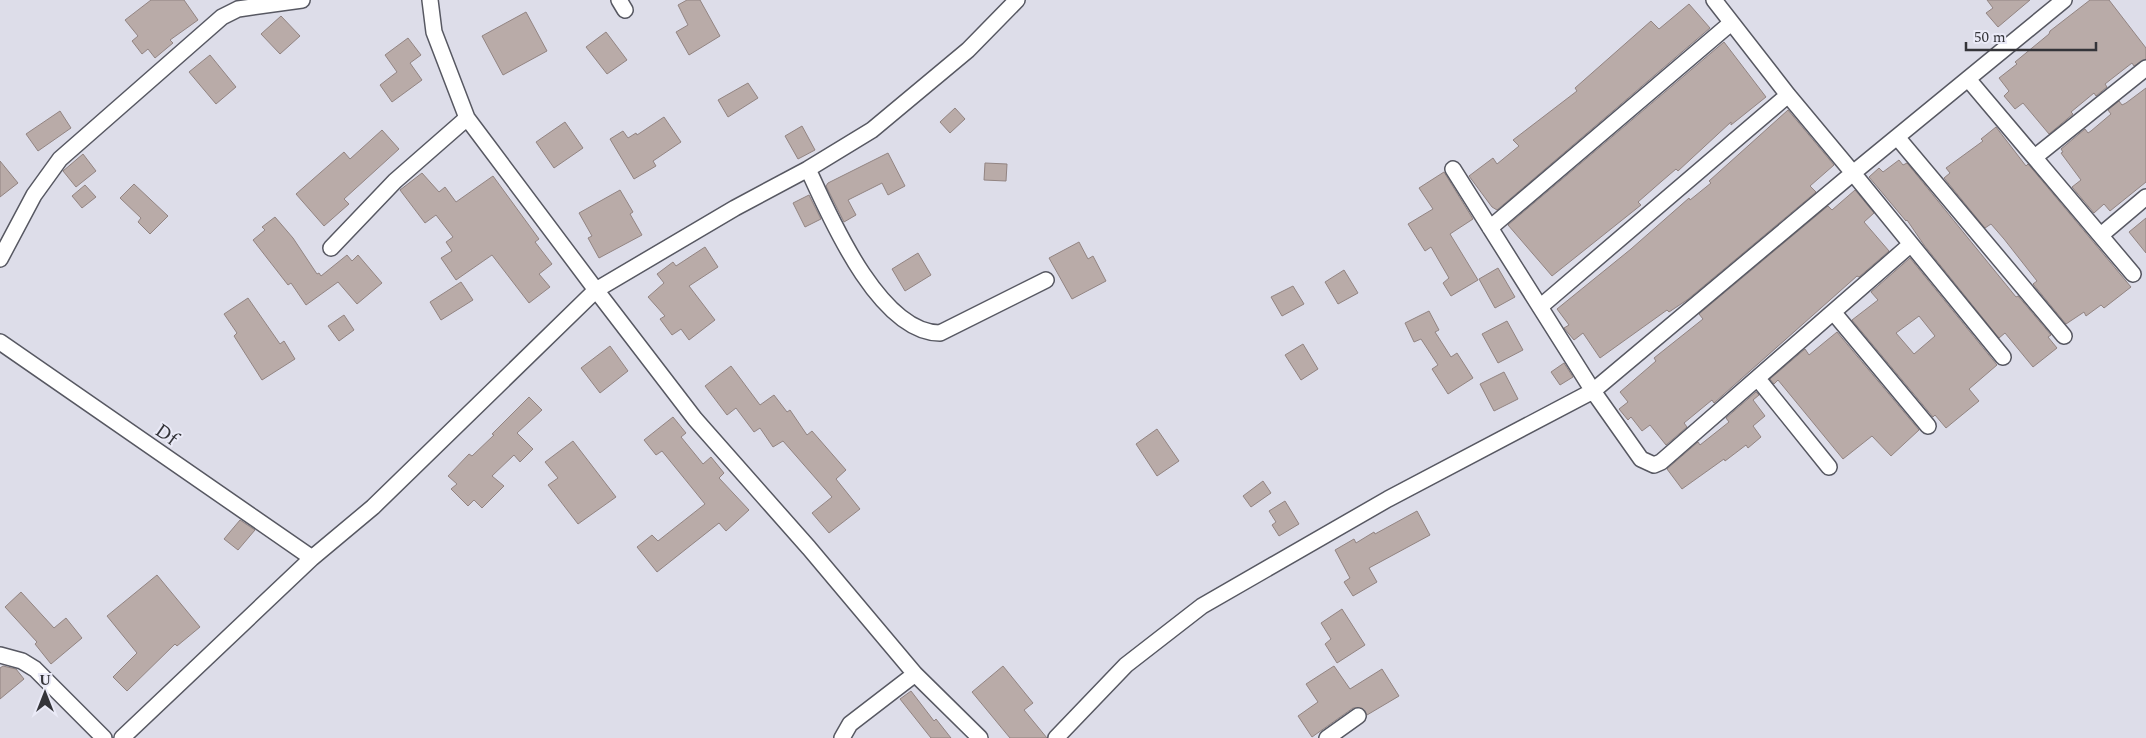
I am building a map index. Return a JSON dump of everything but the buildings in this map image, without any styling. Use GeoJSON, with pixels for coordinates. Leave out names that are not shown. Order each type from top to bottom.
{"type":"FeatureCollection","features":[{"type":"Feature","properties":{"kind":"street"},"geometry":{"type":"LineString","coordinates":[[0,259],[34,196],[60,159],[222,17],[238,8],[302,0]]}},
{"type":"Feature","properties":{"kind":"street"},"geometry":{"type":"LineString","coordinates":[[430,0],[434,32],[467,118],[695,419],[809,548],[915,674],[980,738]]}},
{"type":"Feature","properties":{"kind":"street"},"geometry":{"type":"LineString","coordinates":[[122,738],[312,558],[373,507],[596,290],[735,208],[808,169],[872,130],[968,50],[1017,0]]}},
{"type":"Feature","properties":{"kind":"street"},"geometry":{"type":"LineString","coordinates":[[1714,0],[1788,95],[2003,356]]}},
{"type":"Feature","properties":{"kind":"street"},"geometry":{"type":"LineString","coordinates":[[1056,738],[1126,665],[1202,606],[1388,499],[1593,390],[2064,0]]}},
{"type":"Feature","properties":{"kind":"street"},"geometry":{"type":"LineString","coordinates":[[1490,228],[1731,23]]}},
{"type":"Feature","properties":{"kind":"street"},"geometry":{"type":"LineString","coordinates":[[2035,158],[2146,68]]}},
{"type":"Feature","properties":{"kind":"street"},"geometry":{"type":"LineString","coordinates":[[1968,78],[2133,274]]}},
{"type":"Feature","properties":{"kind":"street"},"geometry":{"type":"LineString","coordinates":[[1540,307],[1788,95]]}},
{"type":"Feature","properties":{"kind":"street"},"geometry":{"type":"LineString","coordinates":[[331,248],[394,180],[467,118]]}},
{"type":"Feature","properties":{"kind":"street"},"geometry":{"type":"LineString","coordinates":[[1897,137],[2064,336]]}},
{"type":"Feature","properties":{"kind":"street"},"geometry":{"type":"LineString","coordinates":[[808,169],[832,222],[867,282],[887,304],[922,329],[932,333],[940,333],[1046,280]]}},
{"type":"Feature","properties":{"kind":"street"},"geometry":{"type":"LineString","coordinates":[[1453,169],[1593,390],[1641,458],[1654,465],[1661,462],[1758,379],[1910,245]]}},
{"type":"Feature","properties":{"kind":"street"},"geometry":{"type":"LineString","coordinates":[[2101,235],[2146,198]]}},
{"type":"Feature","properties":{"kind":"street"},"geometry":{"type":"LineString","coordinates":[[1834,313],[1928,426]]}},
{"type":"Feature","properties":{"kind":"street","name":"Df"},"geometry":{"type":"LineString","coordinates":[[0,342],[312,558]]}},
{"type":"Feature","properties":{"kind":"street"},"geometry":{"type":"LineString","coordinates":[[1758,379],[1829,467]]}},
{"type":"Feature","properties":{"kind":"street"},"geometry":{"type":"LineString","coordinates":[[0,655],[22,661],[35,669],[104,738]]}},
{"type":"Feature","properties":{"kind":"street"},"geometry":{"type":"LineString","coordinates":[[842,738],[850,724],[915,674]]}},
{"type":"Feature","properties":{"kind":"street"},"geometry":{"type":"LineString","coordinates":[[1326,738],[1358,716]]}}]}
